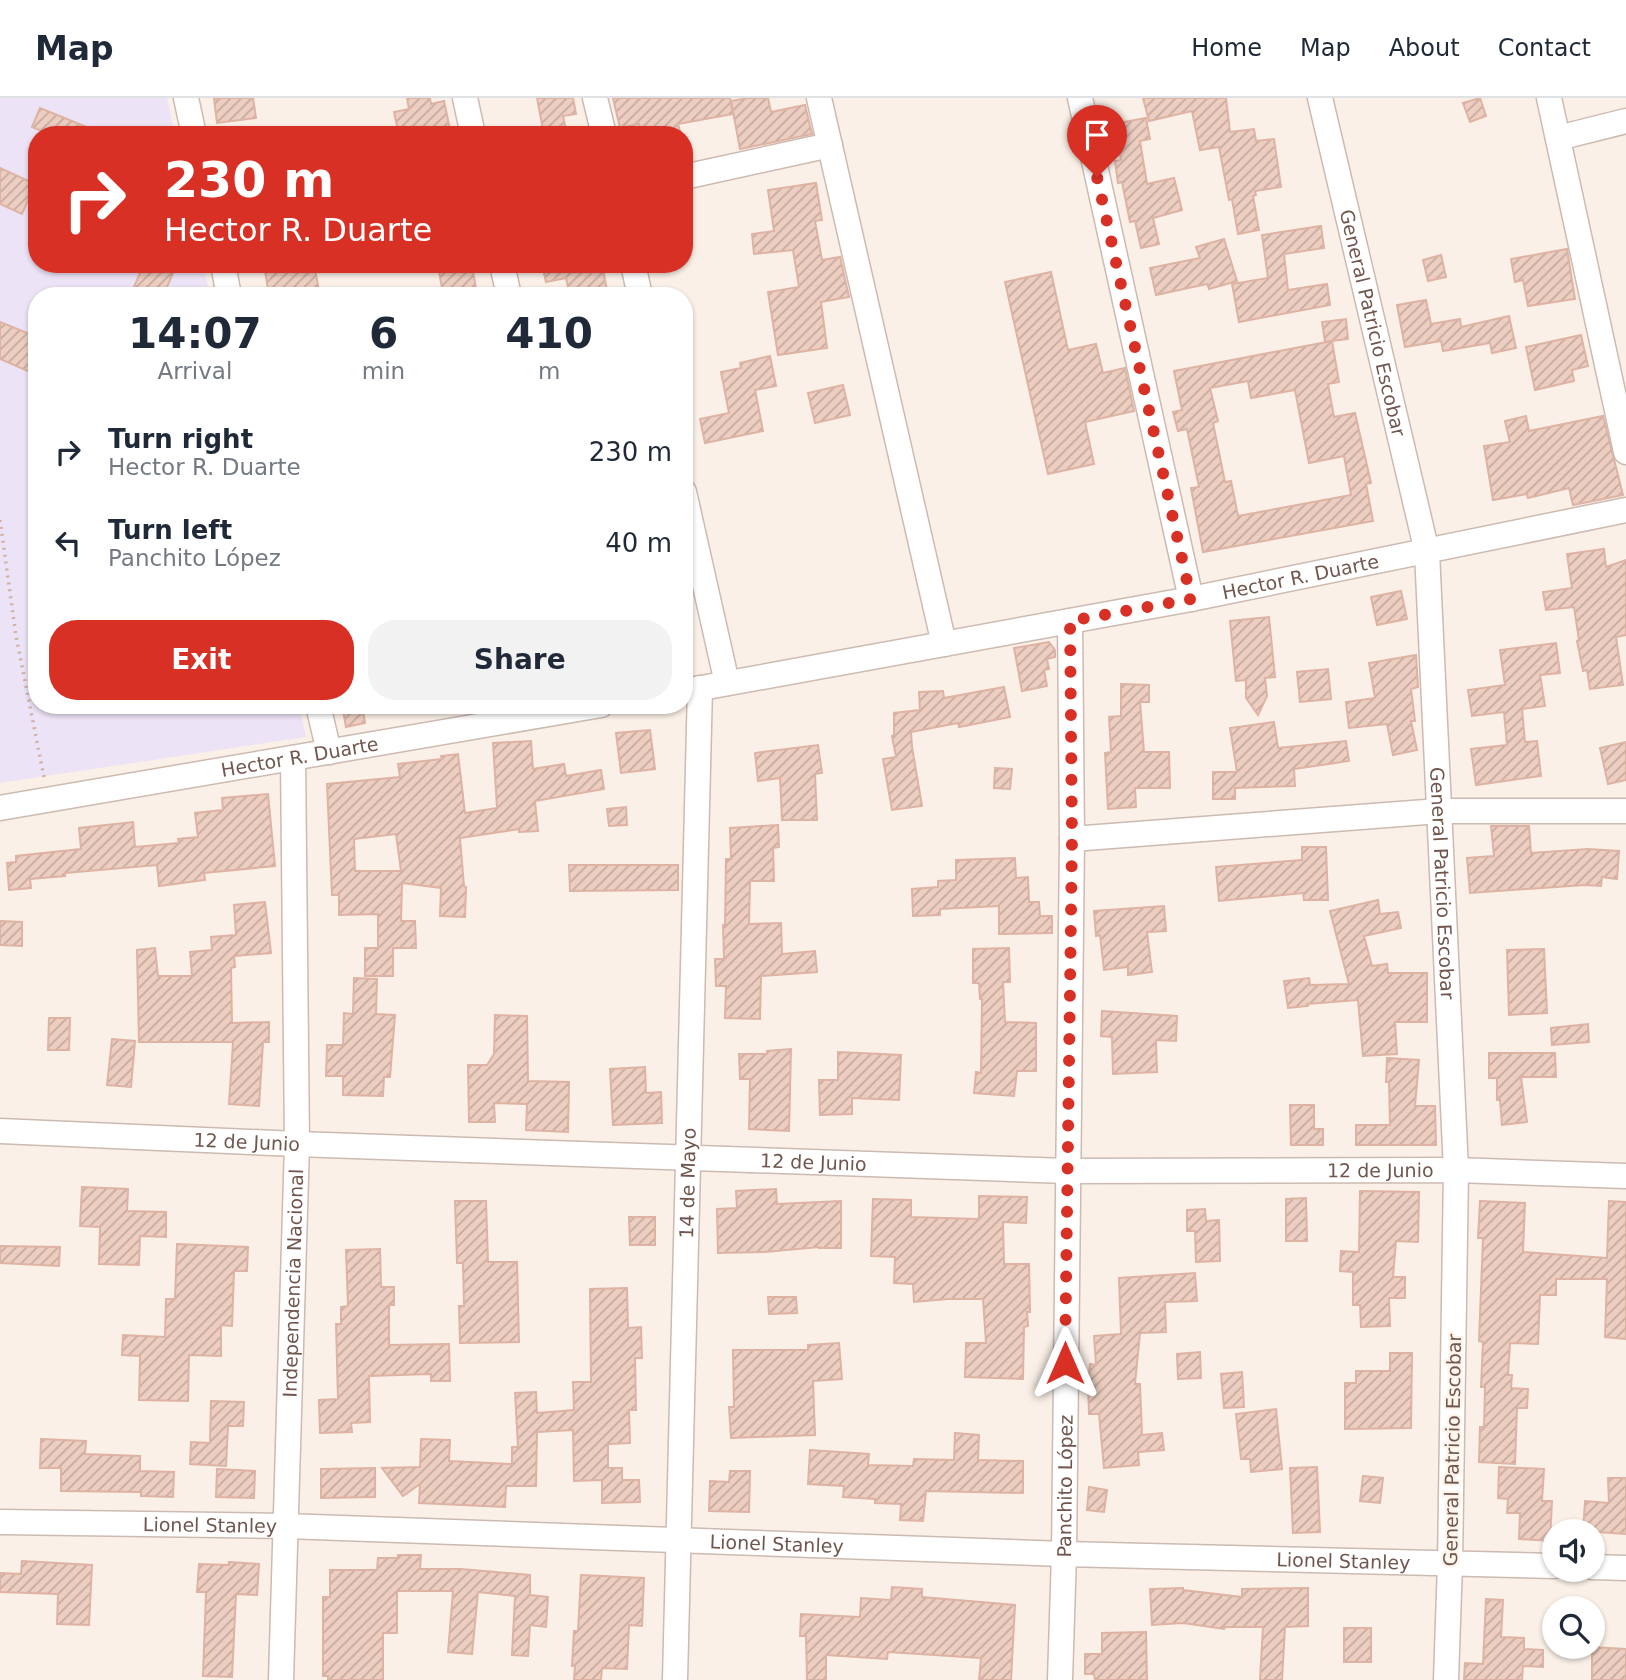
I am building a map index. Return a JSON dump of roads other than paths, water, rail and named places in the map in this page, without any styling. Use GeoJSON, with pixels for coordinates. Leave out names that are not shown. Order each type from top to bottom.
{"type":"FeatureCollection","features":[{"type":"Feature","properties":{"kind":"street"},"geometry":{"type":"LineString","coordinates":[[186,98],[192,126]]}},
{"type":"Feature","properties":{"kind":"street"},"geometry":{"type":"LineString","coordinates":[[465,98],[471,126]]}},
{"type":"Feature","properties":{"kind":"street"},"geometry":{"type":"LineString","coordinates":[[595,98],[602,126]]}},
{"type":"Feature","properties":{"kind":"street"},"geometry":{"type":"LineString","coordinates":[[819,98],[944,644]]}},
{"type":"Feature","properties":{"kind":"street"},"geometry":{"type":"LineString","coordinates":[[1080,98],[1191,599]]}},
{"type":"Feature","properties":{"kind":"street","name":"General Patricio Escobar"},"geometry":{"type":"LineString","coordinates":[[1320,98],[1427,552],[1456,1170],[1446,1680]]}},
{"type":"Feature","properties":{"kind":"street"},"geometry":{"type":"LineString","coordinates":[[1549,98],[1626,452]]}},
{"type":"Feature","properties":{"kind":"street"},"geometry":{"type":"LineString","coordinates":[[1558,138],[1626,121]]}},
{"type":"Feature","properties":{"kind":"street"},"geometry":{"type":"LineString","coordinates":[[693,175],[830,145]]}},
{"type":"Feature","properties":{"kind":"street","name":"Hector R. Duarte"},"geometry":{"type":"LineString","coordinates":[[693,689],[1191,599],[1626,510]]}},
{"type":"Feature","properties":{"kind":"street"},"geometry":{"type":"LineString","coordinates":[[693,532],[727,683]]}},
{"type":"Feature","properties":{"kind":"street","name":"Panchito López"},"geometry":{"type":"LineString","coordinates":[[1060,1680],[1064,1554],[1072,839],[1070,621]]}},
{"type":"Feature","properties":{"kind":"street"},"geometry":{"type":"LineString","coordinates":[[320,714],[329,752]]}},
{"type":"Feature","properties":{"kind":"street","name":"Hector R. Duarte"},"geometry":{"type":"LineString","coordinates":[[0,808],[548,714]]}},
{"type":"Feature","properties":{"kind":"street","name":"14 de Mayo"},"geometry":{"type":"LineString","coordinates":[[675,1680],[689,1158],[692,714]]}},
{"type":"Feature","properties":{"kind":"street","name":"Independencia Nacional"},"geometry":{"type":"LineString","coordinates":[[281,1680],[298,1144],[293,758]]}},
{"type":"Feature","properties":{"kind":"street"},"geometry":{"type":"LineString","coordinates":[[1072,839],[1439,811],[1626,811]]}},
{"type":"Feature","properties":{"kind":"street","name":"12 de Junio"},"geometry":{"type":"LineString","coordinates":[[0,1130],[298,1144],[1067,1171],[1456,1170],[1626,1176]]}},
{"type":"Feature","properties":{"kind":"street","name":"Lionel Stanley"},"geometry":{"type":"LineString","coordinates":[[0,1522],[285,1526],[1064,1554],[1542,1566]]}},
{"type":"Feature","properties":{"kind":"street"},"geometry":{"type":"LineString","coordinates":[[1605,1567],[1626,1568]]}}]}
